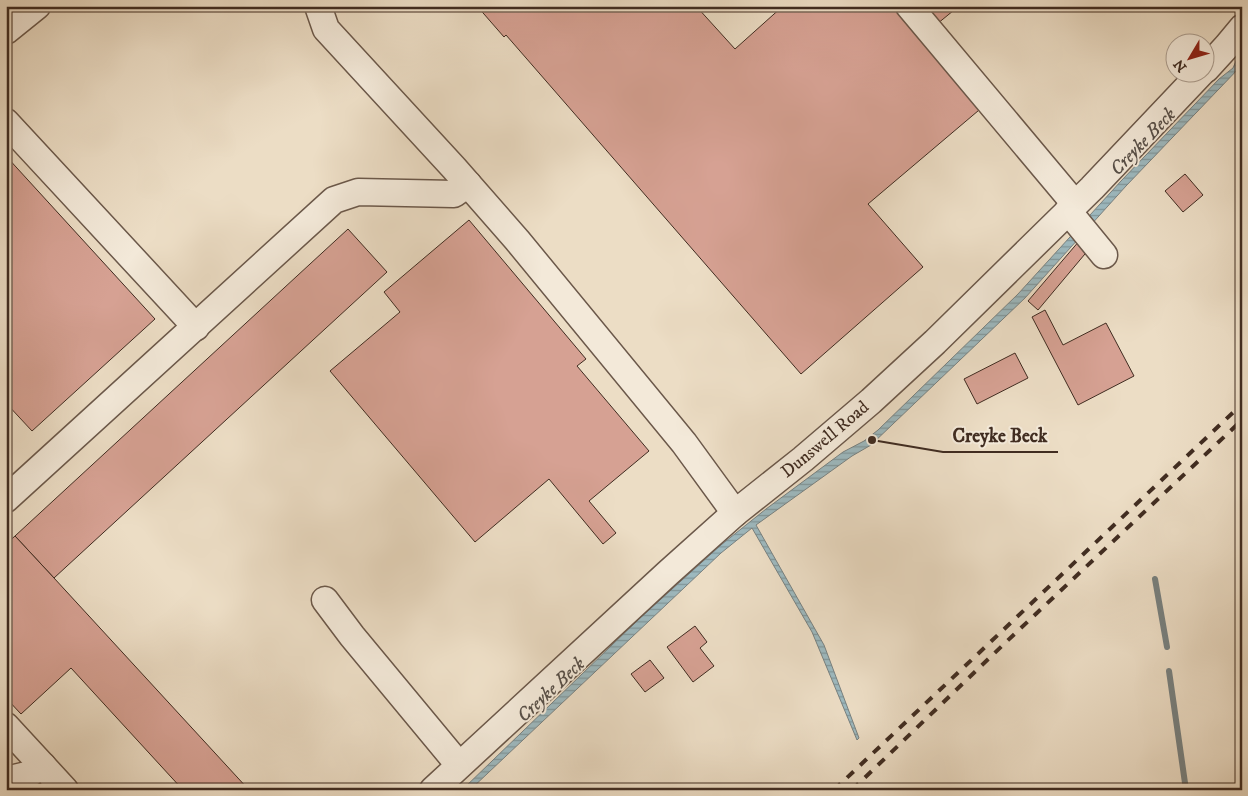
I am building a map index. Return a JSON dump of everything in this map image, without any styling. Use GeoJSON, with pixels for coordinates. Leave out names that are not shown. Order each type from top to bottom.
{"type":"FeatureCollection","features":[{"type":"Feature","properties":{"kind":"street"},"geometry":{"type":"LineString","coordinates":[[6,31],[37,6]]}},
{"type":"Feature","properties":{"kind":"street"},"geometry":{"type":"LineString","coordinates":[[318,6],[326,29],[454,168],[517,240],[684,443],[735,513]]}},
{"type":"Feature","properties":{"kind":"street"},"geometry":{"type":"LineString","coordinates":[[909,6],[1083,226]]}},
{"type":"Feature","properties":{"kind":"street"},"geometry":{"type":"LineString","coordinates":[[1216,59],[1242,28]]}},
{"type":"Feature","properties":{"kind":"street","name":"Dunswell Road"},"geometry":{"type":"LineString","coordinates":[[433,790],[668,572],[735,513],[803,459],[871,401],[942,335],[1083,226],[1194,82]]}},
{"type":"Feature","properties":{"kind":"street"},"geometry":{"type":"LineString","coordinates":[[6,122],[196,327]]}},
{"type":"Feature","properties":{"kind":"street"},"geometry":{"type":"LineString","coordinates":[[6,499],[334,200],[358,192],[454,194],[468,184]]}},
{"type":"Feature","properties":{"kind":"street"},"geometry":{"type":"LineString","coordinates":[[325,600],[352,636],[459,765]]}},
{"type":"Feature","properties":{"kind":"street"},"geometry":{"type":"LineString","coordinates":[[6,726],[65,790]]}},
{"type":"Feature","properties":{"kind":"street"},"geometry":{"type":"LineString","coordinates":[[6,780],[27,775],[43,766]]}},
{"type":"Feature","properties":{"kind":"water"},"geometry":{"type":"Polygon","coordinates":[[[1242,52],[1241,66],[1126,186],[1025,298],[871,445],[852,456],[756,525],[824,645],[859,738],[857,740],[812,632],[752,528],[721,553],[470,790],[462,790],[641,617],[721,545],[843,452],[864,441],[878,430],[1018,294],[1121,181],[1219,79],[1233,68],[1239,54],[1242,52]]]}},
{"type":"Feature","properties":{"kind":"building"},"geometry":{"type":"Polygon","coordinates":[[[477,6],[696,6],[735,49],[783,6],[898,6],[985,105],[868,204],[923,267],[801,374],[506,35],[504,37],[477,6]]]}},
{"type":"Feature","properties":{"kind":"building"},"geometry":{"type":"Polygon","coordinates":[[[921,6],[959,6],[937,24],[921,6]]]}},
{"type":"Feature","properties":{"kind":"building"},"geometry":{"type":"Polygon","coordinates":[[[6,156],[155,319],[32,431],[6,403],[6,156]]]}},
{"type":"Feature","properties":{"kind":"building"},"geometry":{"type":"Polygon","coordinates":[[[1185,174],[1203,195],[1183,212],[1165,191],[1185,174]]]}},
{"type":"Feature","properties":{"kind":"building"},"geometry":{"type":"Polygon","coordinates":[[[469,220],[586,359],[577,366],[649,451],[589,501],[616,533],[603,544],[549,479],[475,542],[330,371],[400,312],[384,292],[469,220]]]}},
{"type":"Feature","properties":{"kind":"building"},"geometry":{"type":"Polygon","coordinates":[[[348,229],[387,272],[54,578],[15,536],[348,229]]]}},
{"type":"Feature","properties":{"kind":"building"},"geometry":{"type":"Polygon","coordinates":[[[1080,240],[1090,248],[1038,310],[1028,301],[1080,240]]]}},
{"type":"Feature","properties":{"kind":"building"},"geometry":{"type":"Polygon","coordinates":[[[1045,310],[1063,345],[1106,323],[1134,376],[1078,405],[1032,317],[1045,310]]]}},
{"type":"Feature","properties":{"kind":"building"},"geometry":{"type":"Polygon","coordinates":[[[1015,353],[1028,378],[977,404],[964,379],[1015,353]]]}},
{"type":"Feature","properties":{"kind":"building"},"geometry":{"type":"Polygon","coordinates":[[[15,536],[249,790],[183,790],[71,668],[21,714],[6,698],[6,544],[15,536]]]}},
{"type":"Feature","properties":{"kind":"building"},"geometry":{"type":"Polygon","coordinates":[[[695,626],[707,642],[700,648],[714,666],[693,682],[667,647],[695,626]]]}},
{"type":"Feature","properties":{"kind":"building"},"geometry":{"type":"Polygon","coordinates":[[[650,660],[664,678],[645,692],[631,674],[650,660]]]}},
{"type":"Feature","properties":{"kind":"waterway"},"geometry":{"type":"LineString","coordinates":[[1155,579],[1167,647]]}},
{"type":"Feature","properties":{"kind":"waterway"},"geometry":{"type":"LineString","coordinates":[[1169,671],[1186,790]]}},
{"type":"Feature","properties":{"kind":"railway"},"geometry":{"type":"LineString","coordinates":[[834,790],[1242,404]]}},
{"type":"Feature","properties":{"kind":"railway"},"geometry":{"type":"LineString","coordinates":[[852,790],[1242,420]]}},
{"type":"Feature","properties":{"kind":"place","name":"Creyke Beck"},"geometry":{"type":"Point","coordinates":[872,440]}}]}
